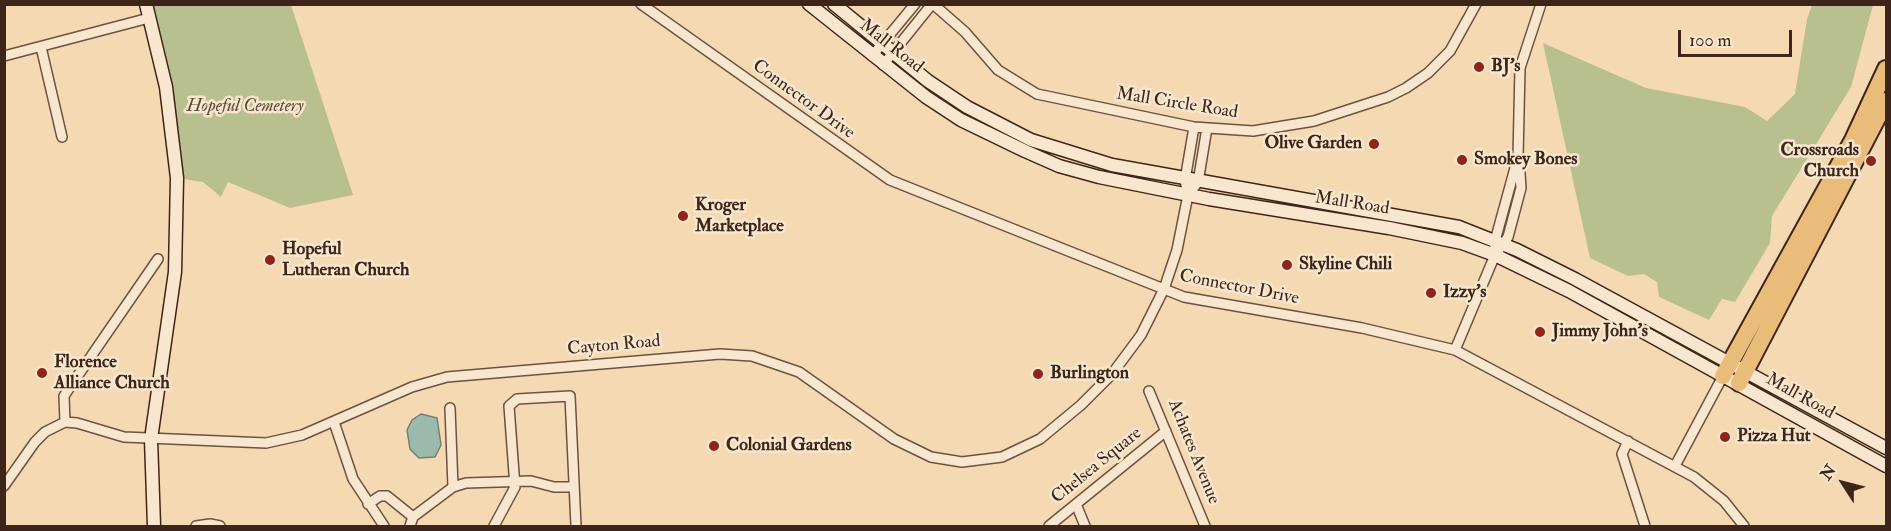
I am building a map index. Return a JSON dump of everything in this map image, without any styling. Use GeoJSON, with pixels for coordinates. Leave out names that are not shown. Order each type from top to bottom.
{"type":"FeatureCollection","features":[{"type":"Feature","properties":{"kind":"highway"},"geometry":{"type":"LineString","coordinates":[[1727,369],[1853,140],[1887,69]]}},
{"type":"Feature","properties":{"kind":"highway"},"geometry":{"type":"LineString","coordinates":[[1742,377],[1887,101]]}},
{"type":"Feature","properties":{"kind":"main road"},"geometry":{"type":"LineString","coordinates":[[146,4],[166,87],[177,178],[174,272],[151,439],[154,526]]}},
{"type":"Feature","properties":{"kind":"main road","name":"Mall Road"},"geometry":{"type":"LineString","coordinates":[[809,4],[883,65],[961,120],[1059,165],[1099,177],[1188,195],[1389,228],[1462,243],[1495,255],[1551,281],[1727,369]]}},
{"type":"Feature","properties":{"kind":"main road","name":"Mall Road"},"geometry":{"type":"LineString","coordinates":[[834,4],[893,52],[967,107],[1031,140],[1112,165],[1191,181],[1459,227],[1500,243],[1742,377],[1887,448]]}},
{"type":"Feature","properties":{"kind":"main road","name":"Mall Road"},"geometry":{"type":"LineString","coordinates":[[1742,377],[1887,466]]}},
{"type":"Feature","properties":{"kind":"street","name":"Connector Drive"},"geometry":{"type":"LineString","coordinates":[[641,4],[879,174],[1191,299],[1362,328],[1455,350],[1675,466],[1724,501],[1744,526]]}},
{"type":"Feature","properties":{"kind":"street"},"geometry":{"type":"LineString","coordinates":[[872,56],[915,4]]}},
{"type":"Feature","properties":{"kind":"street"},"geometry":{"type":"LineString","coordinates":[[883,65],[932,4]]}},
{"type":"Feature","properties":{"kind":"street","name":"Mall Circle Road"},"geometry":{"type":"LineString","coordinates":[[932,4],[964,32],[998,70],[1037,94],[1194,127],[1253,131],[1314,121],[1388,97],[1428,73],[1450,51],[1476,4]]}},
{"type":"Feature","properties":{"kind":"street"},"geometry":{"type":"LineString","coordinates":[[1455,350],[1519,200],[1522,175],[1518,157],[1520,68],[1541,4]]}},
{"type":"Feature","properties":{"kind":"street"},"geometry":{"type":"LineString","coordinates":[[4,56],[149,18]]}},
{"type":"Feature","properties":{"kind":"street"},"geometry":{"type":"LineString","coordinates":[[41,47],[62,136]]}},
{"type":"Feature","properties":{"kind":"street"},"geometry":{"type":"LineString","coordinates":[[1191,181],[1194,127]]}},
{"type":"Feature","properties":{"kind":"street"},"geometry":{"type":"LineString","coordinates":[[1188,195],[1207,128]]}},
{"type":"Feature","properties":{"kind":"street","name":"Cayton Road"},"geometry":{"type":"LineString","coordinates":[[65,422],[77,423],[124,437],[267,443],[302,435],[412,387],[447,377],[736,354],[768,360],[799,372],[917,452],[945,460],[990,460],[1016,452],[1034,442],[1097,390],[1141,335],[1164,290],[1177,250],[1188,195]]}},
{"type":"Feature","properties":{"kind":"street"},"geometry":{"type":"LineString","coordinates":[[4,486],[35,442],[45,432],[65,422],[64,396],[158,259]]}},
{"type":"Feature","properties":{"kind":"street"},"geometry":{"type":"LineString","coordinates":[[1675,466],[1727,369]]}},
{"type":"Feature","properties":{"kind":"street","name":"Achates Avenue"},"geometry":{"type":"LineString","coordinates":[[1149,391],[1205,526]]}},
{"type":"Feature","properties":{"kind":"street"},"geometry":{"type":"LineString","coordinates":[[494,526],[513,494],[509,406],[517,399],[570,396],[576,526]]}},
{"type":"Feature","properties":{"kind":"street"},"geometry":{"type":"LineString","coordinates":[[450,408],[453,487]]}},
{"type":"Feature","properties":{"kind":"street"},"geometry":{"type":"LineString","coordinates":[[334,422],[346,464],[368,504],[384,526]]}},
{"type":"Feature","properties":{"kind":"street","name":"Chelsea Square"},"geometry":{"type":"LineString","coordinates":[[1049,526],[1166,431]]}},
{"type":"Feature","properties":{"kind":"street"},"geometry":{"type":"LineString","coordinates":[[1628,441],[1622,454],[1645,526]]}},
{"type":"Feature","properties":{"kind":"street"},"geometry":{"type":"LineString","coordinates":[[368,504],[380,496],[387,496],[411,522],[453,487],[466,483],[531,480],[554,487],[574,487]]}},
{"type":"Feature","properties":{"kind":"street"},"geometry":{"type":"LineString","coordinates":[[1076,504],[1085,526]]}},
{"type":"Feature","properties":{"kind":"street"},"geometry":{"type":"LineString","coordinates":[[196,526],[210,524],[220,526]]}},
{"type":"Feature","properties":{"kind":"green space","name":"Hopeful Cemetery"},"geometry":{"type":"Polygon","coordinates":[[[146,5],[291,5],[353,195],[290,208],[228,182],[221,197],[203,182],[177,178],[146,5]]]}},
{"type":"Feature","properties":{"kind":"green space"},"geometry":{"type":"Polygon","coordinates":[[[1812,5],[1873,5],[1851,87],[1772,216],[1770,243],[1735,302],[1722,299],[1709,320],[1659,297],[1657,282],[1644,274],[1628,276],[1590,258],[1543,43],[1646,88],[1745,107],[1767,121],[1795,94],[1807,19],[1812,5]]]}},
{"type":"Feature","properties":{"kind":"shaded area"},"geometry":{"type":"Polygon","coordinates":[[[421,414],[437,418],[441,445],[435,457],[419,458],[410,449],[407,430],[412,420],[421,414]]]}},
{"type":"Feature","properties":{"kind":"place","name":"BJ's"},"geometry":{"type":"Point","coordinates":[1479,67]}},
{"type":"Feature","properties":{"kind":"place","name":"Olive Garden"},"geometry":{"type":"Point","coordinates":[1374,144]}},
{"type":"Feature","properties":{"kind":"place","name":"Smokey Bones"},"geometry":{"type":"Point","coordinates":[1462,160]}},
{"type":"Feature","properties":{"kind":"place","name":"Crossroads Church"},"geometry":{"type":"Point","coordinates":[1871,161]}},
{"type":"Feature","properties":{"kind":"place","name":"Kroger Marketplace"},"geometry":{"type":"Point","coordinates":[683,216]}},
{"type":"Feature","properties":{"kind":"place","name":"Hopeful Lutheran Church"},"geometry":{"type":"Point","coordinates":[270,260]}},
{"type":"Feature","properties":{"kind":"place","name":"Skyline Chili"},"geometry":{"type":"Point","coordinates":[1287,265]}},
{"type":"Feature","properties":{"kind":"place","name":"Izzy’s"},"geometry":{"type":"Point","coordinates":[1431,293]}},
{"type":"Feature","properties":{"kind":"place","name":"Jimmy John's"},"geometry":{"type":"Point","coordinates":[1540,332]}},
{"type":"Feature","properties":{"kind":"place","name":"Florence Alliance Church"},"geometry":{"type":"Point","coordinates":[42,373]}},
{"type":"Feature","properties":{"kind":"place","name":"Burlington"},"geometry":{"type":"Point","coordinates":[1038,374]}},
{"type":"Feature","properties":{"kind":"place","name":"Pizza Hut"},"geometry":{"type":"Point","coordinates":[1725,437]}},
{"type":"Feature","properties":{"kind":"place","name":"Colonial Gardens"},"geometry":{"type":"Point","coordinates":[714,446]}}]}
